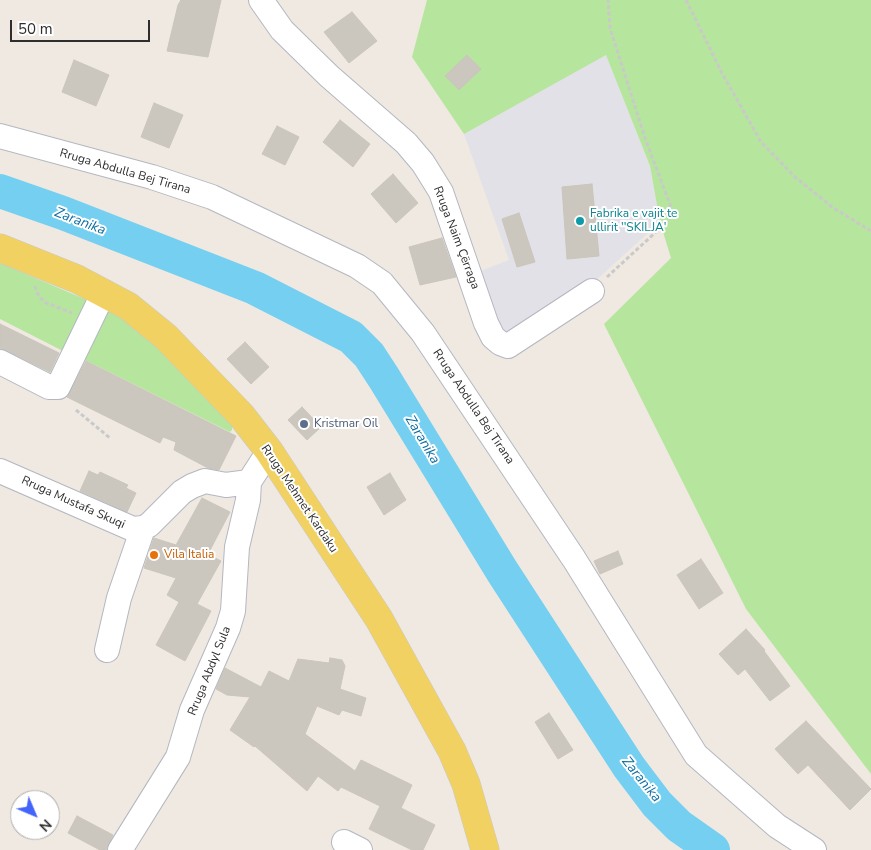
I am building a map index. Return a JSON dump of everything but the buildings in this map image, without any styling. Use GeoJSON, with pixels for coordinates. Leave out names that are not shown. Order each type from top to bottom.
{"type":"FeatureCollection","features":[{"type":"Feature","properties":{"kind":"main road","name":"Rruga Mehmet Kardaku"},"geometry":{"type":"LineString","coordinates":[[0,248],[104,292],[128,306],[166,337],[241,415],[269,451],[379,619],[416,684],[452,751],[466,784],[485,850]]}},
{"type":"Feature","properties":{"kind":"street","name":"Rruga Naim Çërraga"},"geometry":{"type":"LineString","coordinates":[[261,0],[282,30],[329,76],[406,143],[423,164],[441,192],[486,323],[493,337],[500,343],[508,346],[592,291]]}},
{"type":"Feature","properties":{"kind":"street","name":"Rruga Abdulla Bej Tirana"},"geometry":{"type":"LineString","coordinates":[[0,136],[152,177],[212,197],[357,266],[382,283],[423,333],[547,518],[696,754],[777,826],[814,850]]}},
{"type":"Feature","properties":{"kind":"street"},"geometry":{"type":"LineString","coordinates":[[0,362],[49,387],[57,388],[61,384],[104,292]]}},
{"type":"Feature","properties":{"kind":"street","name":"Rruga Abdyl Sula"},"geometry":{"type":"LineString","coordinates":[[120,850],[178,757],[195,703],[228,628],[232,611],[237,547],[248,500],[249,482],[269,451]]}},
{"type":"Feature","properties":{"kind":"street","name":"Rruga Mustafa Skuqi"},"geometry":{"type":"LineString","coordinates":[[0,471],[133,529],[143,528],[182,492],[192,486],[205,481],[226,485],[249,482]]}},
{"type":"Feature","properties":{"kind":"street"},"geometry":{"type":"LineString","coordinates":[[107,650],[119,598],[143,528]]}},
{"type":"Feature","properties":{"kind":"path"},"geometry":{"type":"LineString","coordinates":[[592,291],[669,220],[671,207],[645,138],[610,28],[608,0]]}},
{"type":"Feature","properties":{"kind":"path"},"geometry":{"type":"LineString","coordinates":[[686,0],[722,73],[761,142],[795,177],[832,207],[871,231]]}},
{"type":"Feature","properties":{"kind":"path"},"geometry":{"type":"LineString","coordinates":[[38,263],[34,278],[41,299],[51,305],[90,320]]}},
{"type":"Feature","properties":{"kind":"path"},"geometry":{"type":"LineString","coordinates":[[76,410],[110,438]]}},
{"type":"Feature","properties":{"kind":"shaded area","name":"Fabrika e vajit te ullirit ''SKILJA'"},"geometry":{"type":"Polygon","coordinates":[[[606,54],[650,166],[660,222],[592,284],[500,336],[473,274],[509,260],[464,134],[606,54]]]}},
{"type":"Feature","properties":{"kind":"green space"},"geometry":{"type":"Polygon","coordinates":[[[427,0],[871,0],[871,774],[746,609],[604,324],[671,258],[660,222],[650,166],[606,55],[464,134],[412,57],[427,0]]]}},
{"type":"Feature","properties":{"kind":"green space"},"geometry":{"type":"Polygon","coordinates":[[[0,263],[87,300],[63,351],[0,319],[0,263]]]}},
{"type":"Feature","properties":{"kind":"green space"},"geometry":{"type":"Polygon","coordinates":[[[109,310],[136,329],[155,346],[232,425],[232,430],[230,432],[85,360],[109,310]]]}},
{"type":"Feature","properties":{"kind":"waterway","name":"Zaranika"},"geometry":{"type":"LineString","coordinates":[[0,191],[63,213],[255,288],[351,337],[369,355],[384,378],[502,571],[629,767],[657,804],[679,826],[713,850]]}},
{"type":"Feature","properties":{"kind":"place","name":"Fabrika e vajit te ullirit ''SKILJA'"},"geometry":{"type":"Point","coordinates":[580,221]}},
{"type":"Feature","properties":{"kind":"place","name":"Kristmar Oil"},"geometry":{"type":"Point","coordinates":[304,424]}},
{"type":"Feature","properties":{"kind":"place","name":"Vila Italia"},"geometry":{"type":"Point","coordinates":[154,555]}}]}
